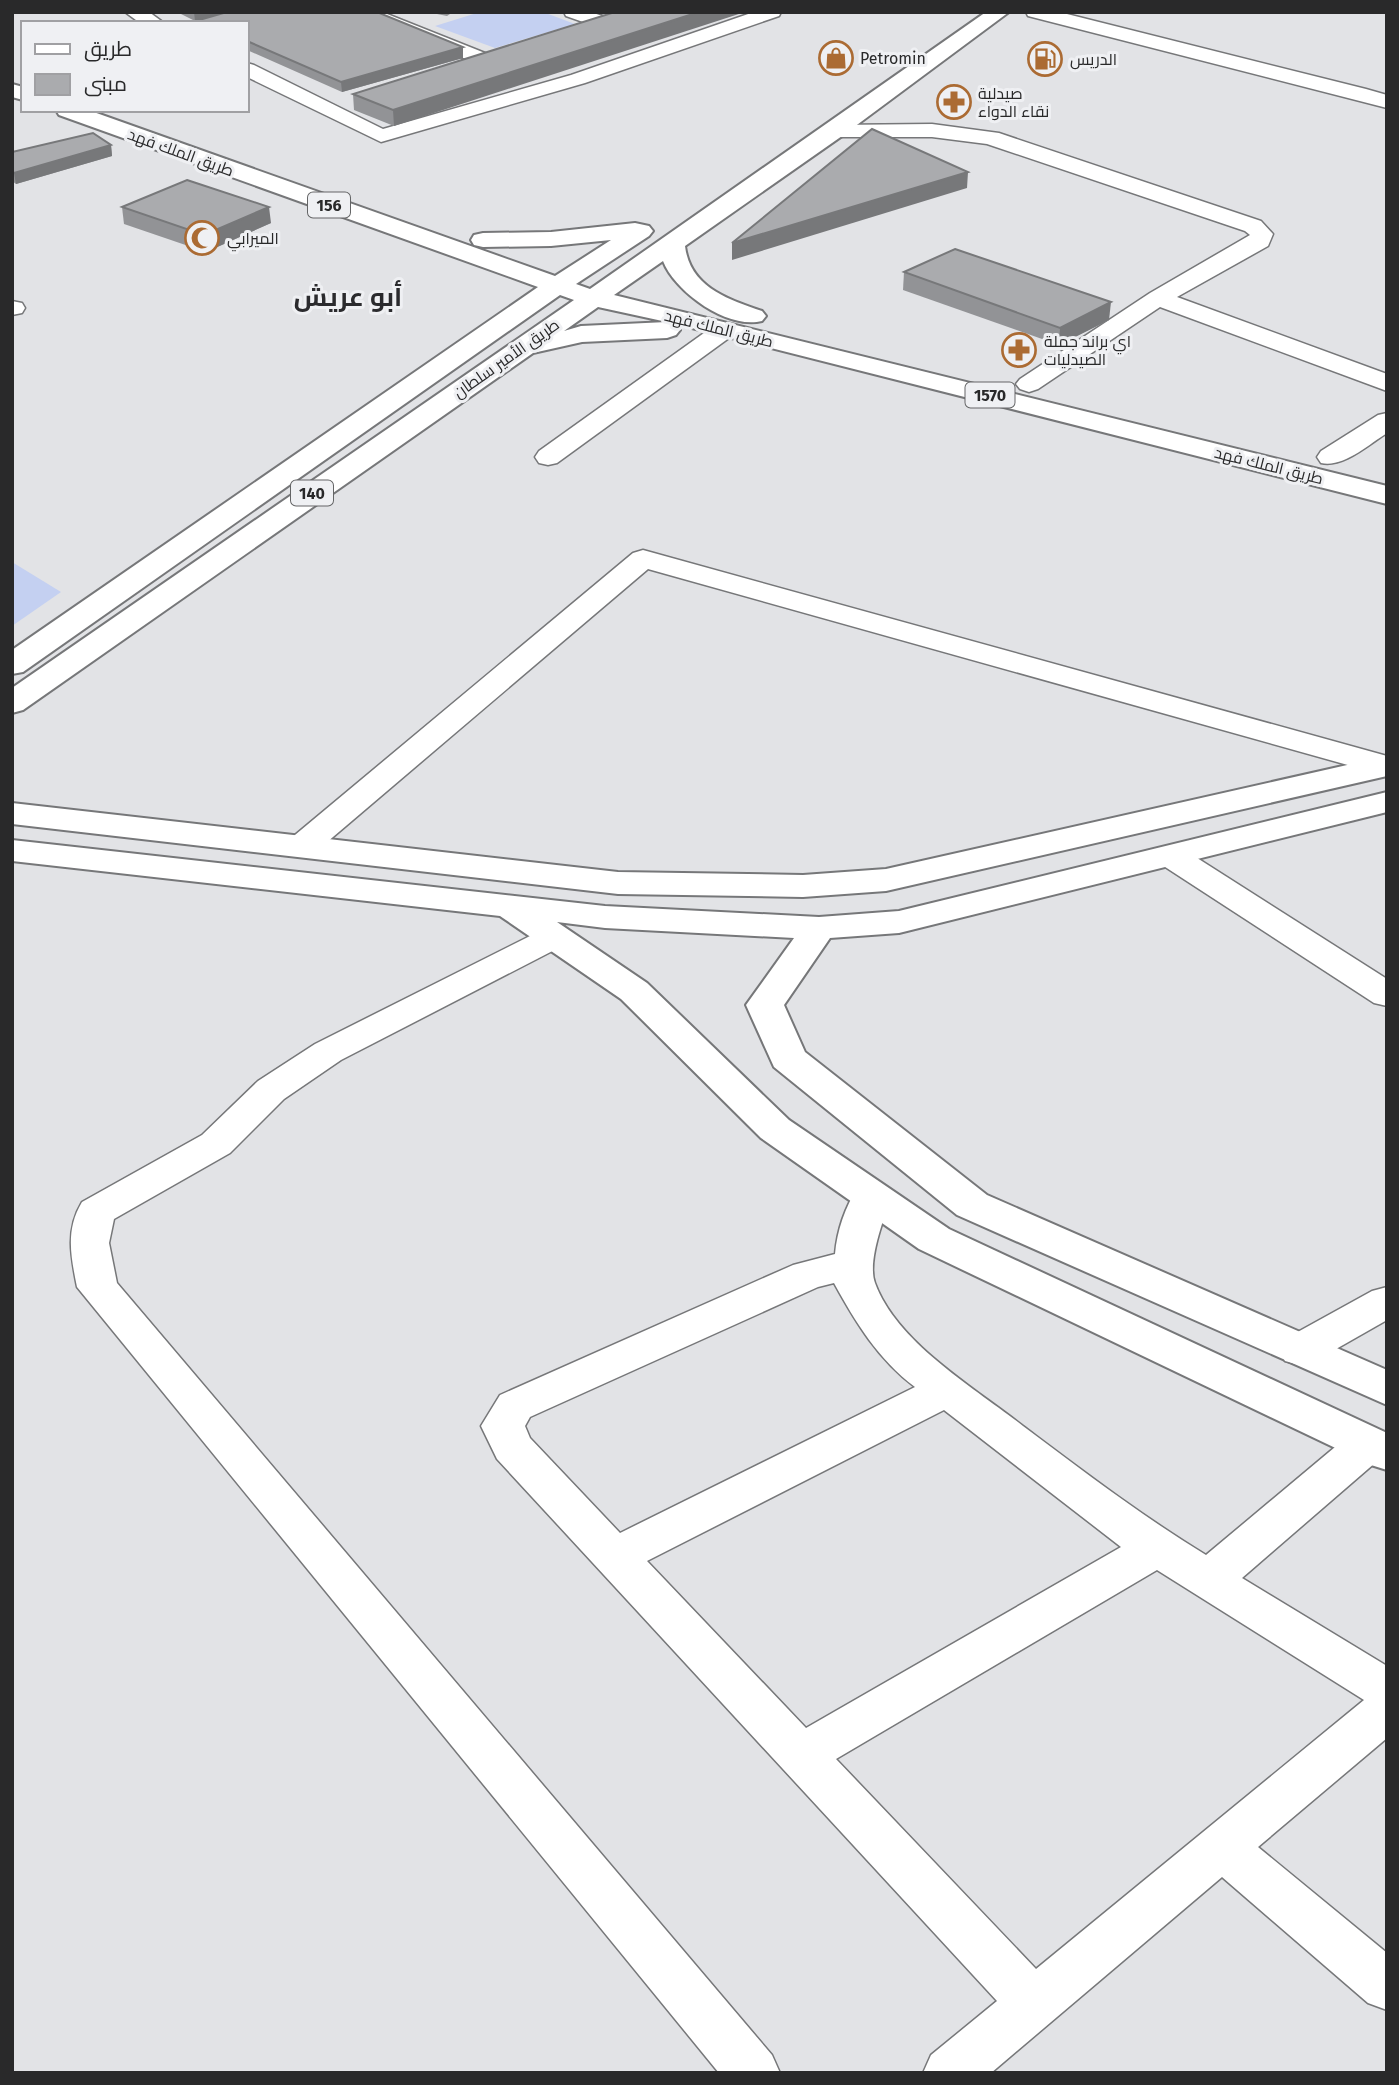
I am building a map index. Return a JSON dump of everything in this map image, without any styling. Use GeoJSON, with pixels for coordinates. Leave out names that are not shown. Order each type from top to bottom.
{"type":"FeatureCollection","features":[{"type":"Feature","properties":{"kind":"main road","name":"طريق الأمير سلطان"},"geometry":{"type":"LineString","coordinates":[[12,665],[497,328],[672,242],[834,131],[999,12]]}},
{"type":"Feature","properties":{"kind":"main road","name":"طريق الملك فهد"},"geometry":{"type":"LineString","coordinates":[[73,112],[584,286],[1387,495]]}},
{"type":"Feature","properties":{"kind":"main road","name":"طريق الملك فهد"},"geometry":{"type":"LineString","coordinates":[[124,112],[475,247]]}},
{"type":"Feature","properties":{"kind":"main road","name":"طريق الأمير سلطان"},"geometry":{"type":"LineString","coordinates":[[12,703],[502,360],[650,225],[475,247]]}},
{"type":"Feature","properties":{"kind":"main road"},"geometry":{"type":"LineString","coordinates":[[672,242],[672,261],[691,286],[716,303],[740,328]]}},
{"type":"Feature","properties":{"kind":"main road"},"geometry":{"type":"LineString","coordinates":[[475,247],[501,301],[497,328]]}},
{"type":"Feature","properties":{"kind":"main road","name":"طريق الملك فهد"},"geometry":{"type":"LineString","coordinates":[[740,328],[1029,384],[1387,470]]}},
{"type":"Feature","properties":{"kind":"main road"},"geometry":{"type":"LineString","coordinates":[[502,360],[547,341],[581,334],[740,328]]}},
{"type":"Feature","properties":{"kind":"main road"},"geometry":{"type":"LineString","coordinates":[[12,813],[618,883],[831,884],[886,880],[1387,766]]}},
{"type":"Feature","properties":{"kind":"main road"},"geometry":{"type":"LineString","coordinates":[[12,849],[605,917],[819,928],[899,922],[1387,802]]}},
{"type":"Feature","properties":{"kind":"main road"},"geometry":{"type":"LineString","coordinates":[[147,865],[168,832]]}},
{"type":"Feature","properties":{"kind":"main road"},"geometry":{"type":"LineString","coordinates":[[509,906],[634,991],[775,1129],[934,1239],[1378,1449]]}},
{"type":"Feature","properties":{"kind":"main road"},"geometry":{"type":"LineString","coordinates":[[819,928],[765,1005],[788,1058],[972,1205],[1387,1389]]}},
{"type":"Feature","properties":{"kind":"street"},"geometry":{"type":"LineString","coordinates":[[134,12],[151,21]]}},
{"type":"Feature","properties":{"kind":"street"},"geometry":{"type":"LineString","coordinates":[[364,12],[490,57],[445,70]]}},
{"type":"Feature","properties":{"kind":"street"},"geometry":{"type":"LineString","coordinates":[[248,70],[381,136],[506,102],[716,34],[772,12]]}},
{"type":"Feature","properties":{"kind":"street"},"geometry":{"type":"LineString","coordinates":[[1035,12],[1387,102]]}},
{"type":"Feature","properties":{"kind":"street"},"geometry":{"type":"LineString","coordinates":[[1092,12],[1141,21],[1387,88]]}},
{"type":"Feature","properties":{"kind":"street"},"geometry":{"type":"LineString","coordinates":[[575,22],[603,23],[627,16]]}},
{"type":"Feature","properties":{"kind":"street"},"geometry":{"type":"LineString","coordinates":[[320,106],[345,98]]}},
{"type":"Feature","properties":{"kind":"street"},"geometry":{"type":"LineString","coordinates":[[834,131],[922,129],[957,131],[990,138],[1253,226],[1262,234],[1260,241],[1158,298],[1029,384]]}},
{"type":"Feature","properties":{"kind":"street"},"geometry":{"type":"LineString","coordinates":[[1158,298],[1387,383]]}},
{"type":"Feature","properties":{"kind":"street"},"geometry":{"type":"LineString","coordinates":[[548,457],[740,328]]}},
{"type":"Feature","properties":{"kind":"street"},"geometry":{"type":"LineString","coordinates":[[1330,457],[1387,421]]}},
{"type":"Feature","properties":{"kind":"street"},"geometry":{"type":"LineString","coordinates":[[301,847],[643,559],[1387,766]]}},
{"type":"Feature","properties":{"kind":"street"},"geometry":{"type":"LineString","coordinates":[[1171,856],[1387,995]]}},
{"type":"Feature","properties":{"kind":"street"},"geometry":{"type":"LineString","coordinates":[[554,937],[328,1052],[271,1090],[216,1144],[96,1212],[89,1244],[97,1287],[753,2073]]}},
{"type":"Feature","properties":{"kind":"street"},"geometry":{"type":"LineString","coordinates":[[872,1196],[857,1235],[853,1281],[875,1321],[911,1362],[1157,1548],[1387,1690]]}},
{"type":"Feature","properties":{"kind":"street"},"geometry":{"type":"LineString","coordinates":[[855,1264],[807,1275],[514,1406],[503,1426],[512,1447],[1034,2003]]}},
{"type":"Feature","properties":{"kind":"street"},"geometry":{"type":"LineString","coordinates":[[1300,1350],[1387,1301]]}},
{"type":"Feature","properties":{"kind":"street"},"geometry":{"type":"LineString","coordinates":[[615,1556],[947,1390]]}},
{"type":"Feature","properties":{"kind":"street"},"geometry":{"type":"LineString","coordinates":[[1208,1580],[1378,1449]]}},
{"type":"Feature","properties":{"kind":"street"},"geometry":{"type":"LineString","coordinates":[[801,1755],[1157,1548]]}},
{"type":"Feature","properties":{"kind":"street"},"geometry":{"type":"LineString","coordinates":[[950,2073],[1387,1709]]}},
{"type":"Feature","properties":{"kind":"street"},"geometry":{"type":"LineString","coordinates":[[1221,1846],[1387,1986]]}},
{"type":"Feature","properties":{"kind":"shaded area"},"geometry":{"type":"Polygon","coordinates":[[[480,12],[543,12],[575,24],[495,48],[435,26],[480,12]]]}},
{"type":"Feature","properties":{"kind":"shaded area"},"geometry":{"type":"Polygon","coordinates":[[[12,562],[61,592],[12,626],[12,562]]]}},
{"type":"Feature","properties":{"kind":"building"},"geometry":{"type":"Polygon","coordinates":[[[227,12],[377,12],[463,47],[341,82],[248,41],[248,21],[199,20],[227,12]]]}},
{"type":"Feature","properties":{"kind":"building"},"geometry":{"type":"Polygon","coordinates":[[[615,12],[699,12],[393,110],[353,94],[615,12]]]}},
{"type":"Feature","properties":{"kind":"building"},"geometry":{"type":"Polygon","coordinates":[[[872,129],[968,172],[732,243],[872,129]]]}},
{"type":"Feature","properties":{"kind":"building"},"geometry":{"type":"Polygon","coordinates":[[[93,133],[111,145],[14,173],[12,171],[12,152],[93,133]]]}},
{"type":"Feature","properties":{"kind":"building"},"geometry":{"type":"Polygon","coordinates":[[[187,180],[269,207],[204,235],[122,207],[187,180]]]}},
{"type":"Feature","properties":{"kind":"building"},"geometry":{"type":"Polygon","coordinates":[[[955,249],[1111,302],[1060,328],[904,272],[955,249]]]}},
{"type":"Feature","properties":{"kind":"place","name":"Petromin"},"geometry":{"type":"Point","coordinates":[836,58]}},
{"type":"Feature","properties":{"kind":"place","name":"الدريس"},"geometry":{"type":"Point","coordinates":[1045,59]}},
{"type":"Feature","properties":{"kind":"place","name":"صيدلية نقاء الدواء"},"geometry":{"type":"Point","coordinates":[954,102]}},
{"type":"Feature","properties":{"kind":"place","name":"الميرابي"},"geometry":{"type":"Point","coordinates":[202,238]}},
{"type":"Feature","properties":{"kind":"place","name":"اي براند جملة الصيدليات"},"geometry":{"type":"Point","coordinates":[1019,350]}},
{"type":"Feature","properties":{"kind":"district","name":"أبو عريش"},"geometry":{"type":"Point","coordinates":[348,297]}}]}
